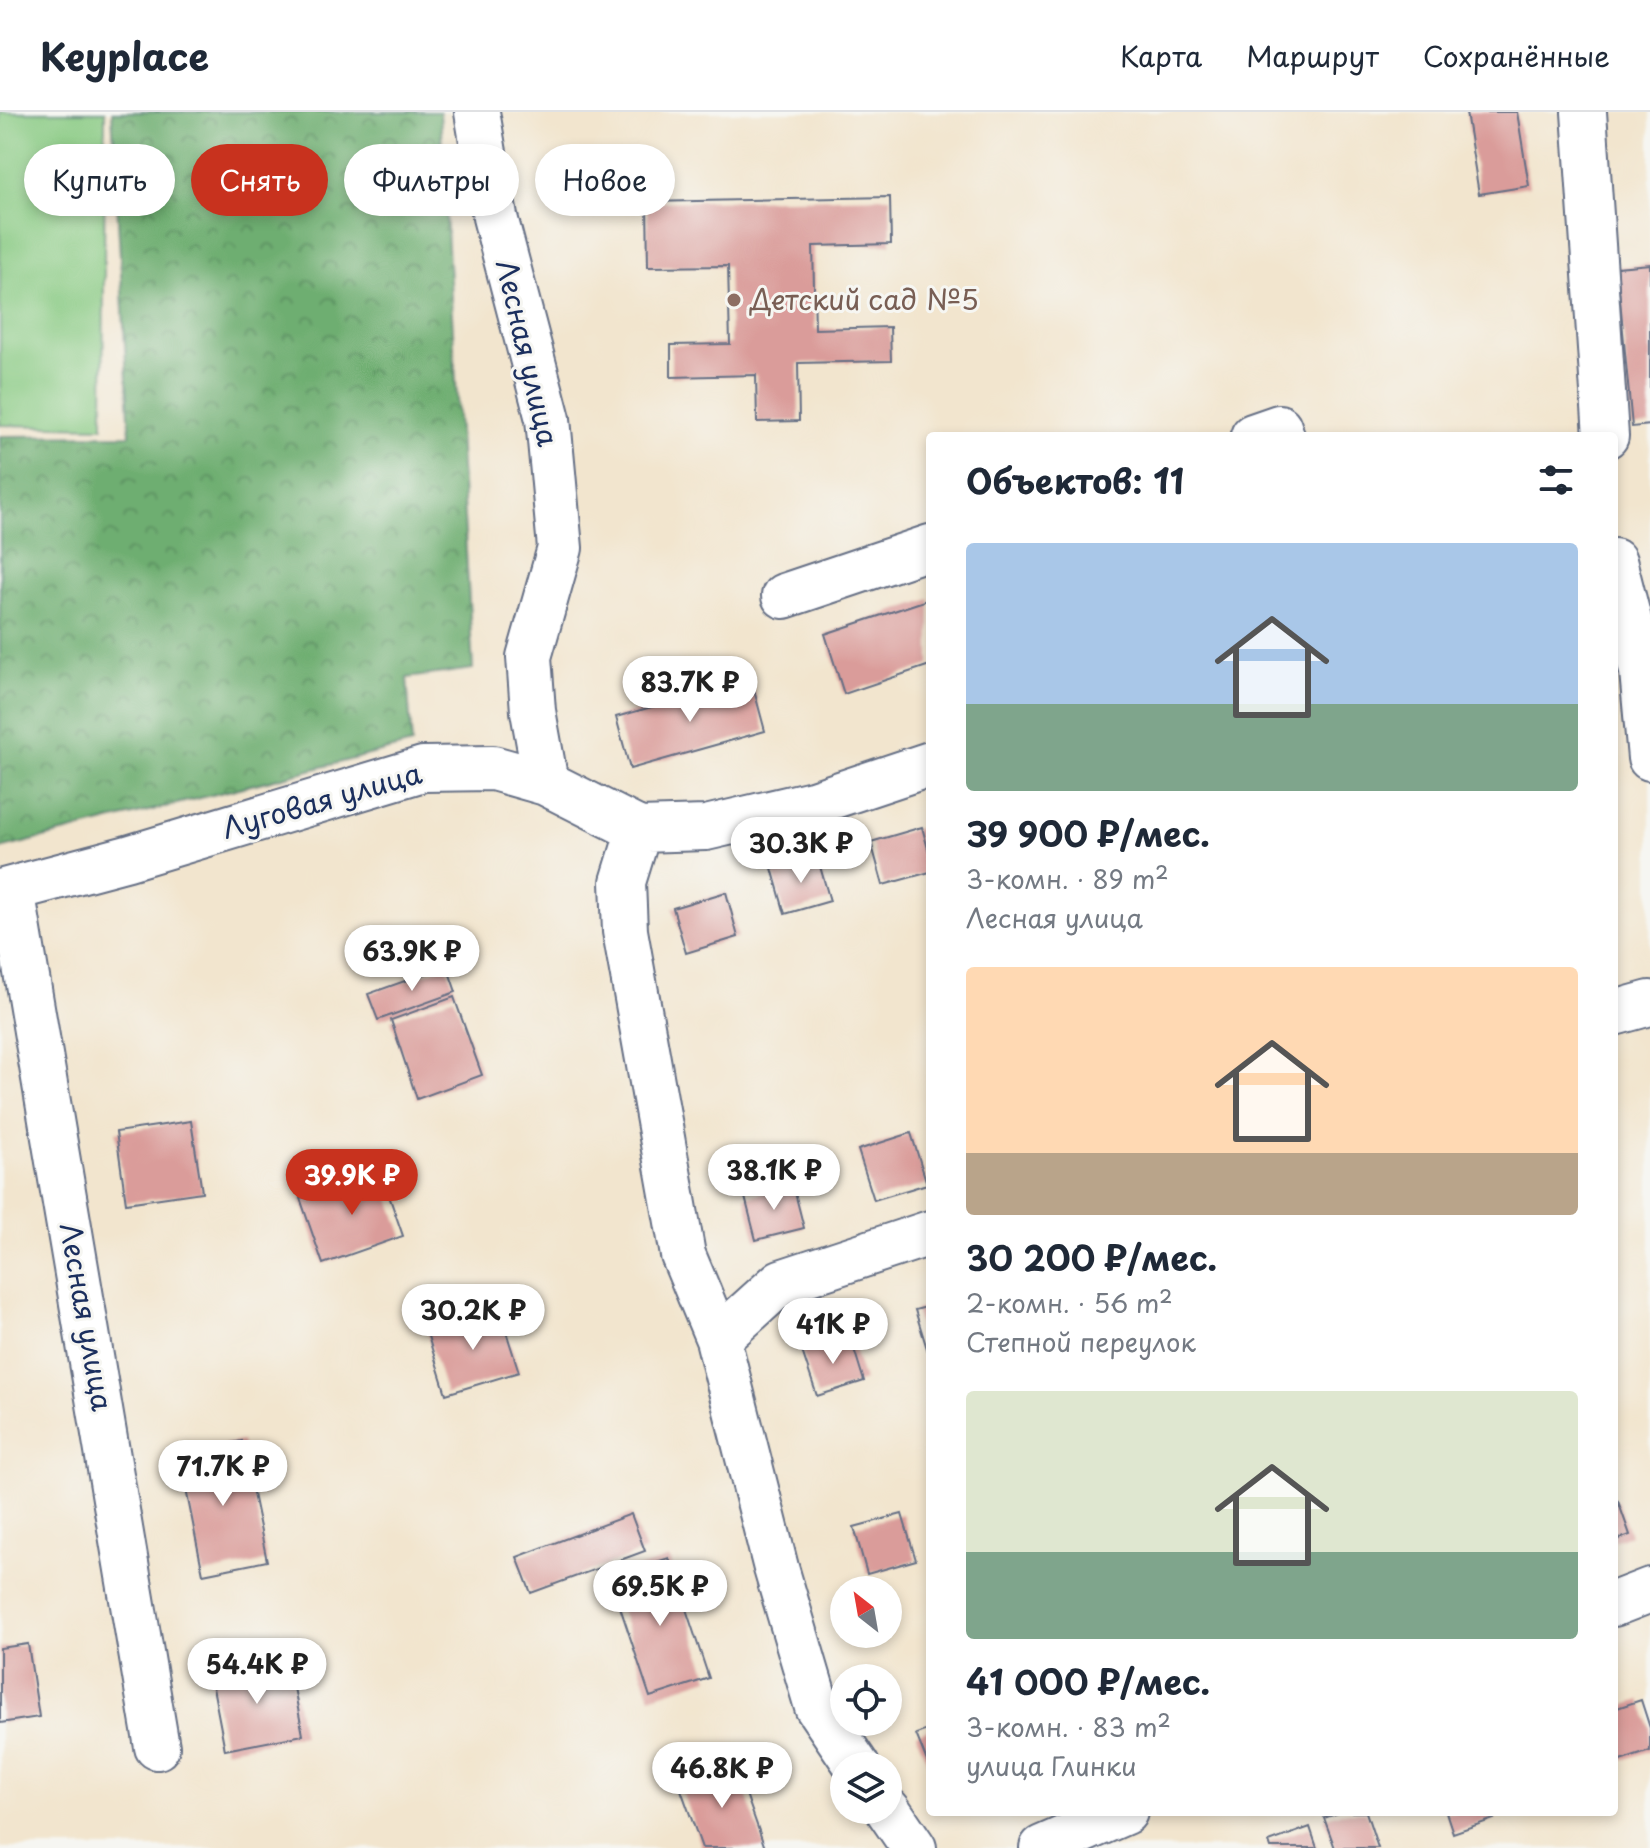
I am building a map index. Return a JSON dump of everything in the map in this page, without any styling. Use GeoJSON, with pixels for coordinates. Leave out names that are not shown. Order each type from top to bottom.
{"type":"FeatureCollection","features":[{"type":"Feature","properties":{"kind":"street","name":"Лесная улица"},"geometry":{"type":"LineString","coordinates":[[477,112],[495,217],[548,419],[560,548],[529,657],[533,711],[546,783]]}},
{"type":"Feature","properties":{"kind":"street"},"geometry":{"type":"LineString","coordinates":[[1584,112],[1606,432]]}},
{"type":"Feature","properties":{"kind":"street"},"geometry":{"type":"LineString","coordinates":[[1265,432],[1279,427],[1281,432]]}},
{"type":"Feature","properties":{"kind":"street"},"geometry":{"type":"LineString","coordinates":[[784,596],[926,548]]}},
{"type":"Feature","properties":{"kind":"street"},"geometry":{"type":"LineString","coordinates":[[1618,577],[1642,671],[1650,758]]}},
{"type":"Feature","properties":{"kind":"street"},"geometry":{"type":"LineString","coordinates":[[848,1752],[817,1707],[776,1568],[718,1339],[683,1255],[625,931],[623,882],[639,830],[706,828],[813,803],[926,765]]}},
{"type":"Feature","properties":{"kind":"street","name":"Луговая улица"},"geometry":{"type":"LineString","coordinates":[[6,890],[128,858],[423,769],[493,768],[546,783],[639,830]]}},
{"type":"Feature","properties":{"kind":"street","name":"Лесная улица"},"geometry":{"type":"LineString","coordinates":[[6,890],[157,1747]]}},
{"type":"Feature","properties":{"kind":"street"},"geometry":{"type":"LineString","coordinates":[[1618,1012],[1650,1003]]}},
{"type":"Feature","properties":{"kind":"street"},"geometry":{"type":"LineString","coordinates":[[718,1339],[781,1282],[926,1234]]}},
{"type":"Feature","properties":{"kind":"street"},"geometry":{"type":"LineString","coordinates":[[1618,1602],[1650,1590]]}},
{"type":"Feature","properties":{"kind":"street"},"geometry":{"type":"LineString","coordinates":[[1042,1848],[1116,1816]]}},
{"type":"Feature","properties":{"kind":"street"},"geometry":{"type":"LineString","coordinates":[[898,1824],[914,1848]]}},
{"type":"Feature","properties":{"kind":"green space"},"geometry":{"type":"Polygon","coordinates":[[[0,112],[105,112],[105,144],[24,144],[24,216],[104,216],[103,427],[0,425],[0,112]]]}},
{"type":"Feature","properties":{"kind":"green space"},"geometry":{"type":"Polygon","coordinates":[[[112,112],[440,112],[442,144],[344,144],[344,216],[446,216],[473,669],[407,678],[412,744],[0,849],[0,436],[130,435],[118,216],[175,216],[175,144],[114,144],[112,112]]]}},
{"type":"Feature","properties":{"kind":"building"},"geometry":{"type":"Polygon","coordinates":[[[1466,112],[1517,112],[1529,186],[1479,194],[1466,112]]]}},
{"type":"Feature","properties":{"kind":"building"},"geometry":{"type":"Polygon","coordinates":[[[890,197],[891,244],[813,246],[815,329],[890,327],[891,361],[798,363],[799,421],[757,422],[756,375],[671,377],[671,345],[730,344],[728,266],[648,267],[647,216],[675,216],[675,201],[890,197]]]}},
{"type":"Feature","properties":{"kind":"building"},"geometry":{"type":"Polygon","coordinates":[[[1650,264],[1650,425],[1632,427],[1617,267],[1650,264]]]}},
{"type":"Feature","properties":{"kind":"building"},"geometry":{"type":"Polygon","coordinates":[[[926,600],[926,666],[844,694],[825,634],[926,600]]]}},
{"type":"Feature","properties":{"kind":"building"},"geometry":{"type":"Polygon","coordinates":[[[751,679],[765,731],[630,769],[616,717],[751,679]]]}},
{"type":"Feature","properties":{"kind":"building"},"geometry":{"type":"Polygon","coordinates":[[[922,827],[926,842],[926,873],[883,885],[871,842],[922,827]]]}},
{"type":"Feature","properties":{"kind":"building"},"geometry":{"type":"Polygon","coordinates":[[[817,856],[830,901],[785,914],[772,868],[817,856]]]}},
{"type":"Feature","properties":{"kind":"building"},"geometry":{"type":"Polygon","coordinates":[[[726,892],[738,937],[686,953],[673,908],[726,892]]]}},
{"type":"Feature","properties":{"kind":"building"},"geometry":{"type":"Polygon","coordinates":[[[447,966],[456,992],[378,1020],[368,994],[447,966]]]}},
{"type":"Feature","properties":{"kind":"building"},"geometry":{"type":"Polygon","coordinates":[[[454,997],[482,1075],[417,1099],[391,1020],[454,997]]]}},
{"type":"Feature","properties":{"kind":"building"},"geometry":{"type":"Polygon","coordinates":[[[191,1121],[202,1192],[126,1203],[116,1132],[191,1121]]]}},
{"type":"Feature","properties":{"kind":"building"},"geometry":{"type":"Polygon","coordinates":[[[911,1133],[926,1184],[874,1200],[858,1150],[911,1133]]]}},
{"type":"Feature","properties":{"kind":"building"},"geometry":{"type":"Polygon","coordinates":[[[380,1170],[403,1236],[323,1264],[300,1198],[380,1170]]]}},
{"type":"Feature","properties":{"kind":"building"},"geometry":{"type":"Polygon","coordinates":[[[793,1185],[804,1228],[756,1240],[745,1197],[793,1185]]]}},
{"type":"Feature","properties":{"kind":"building"},"geometry":{"type":"Polygon","coordinates":[[[926,1307],[926,1345],[915,1310],[926,1307]]]}},
{"type":"Feature","properties":{"kind":"building"},"geometry":{"type":"Polygon","coordinates":[[[499,1310],[519,1372],[446,1394],[427,1333],[499,1310]]]}},
{"type":"Feature","properties":{"kind":"building"},"geometry":{"type":"Polygon","coordinates":[[[850,1336],[864,1381],[817,1396],[802,1351],[850,1336]]]}},
{"type":"Feature","properties":{"kind":"building"},"geometry":{"type":"Polygon","coordinates":[[[242,1441],[267,1561],[203,1574],[179,1454],[242,1441]]]}},
{"type":"Feature","properties":{"kind":"building"},"geometry":{"type":"Polygon","coordinates":[[[1618,1501],[1630,1535],[1618,1540],[1618,1501]]]}},
{"type":"Feature","properties":{"kind":"building"},"geometry":{"type":"Polygon","coordinates":[[[631,1514],[645,1551],[531,1593],[517,1557],[631,1514]]]}},
{"type":"Feature","properties":{"kind":"building"},"geometry":{"type":"Polygon","coordinates":[[[902,1514],[916,1560],[867,1574],[854,1527],[902,1514]]]}},
{"type":"Feature","properties":{"kind":"building"},"geometry":{"type":"Polygon","coordinates":[[[669,1558],[709,1678],[650,1697],[610,1577],[669,1558]]]}},
{"type":"Feature","properties":{"kind":"building"},"geometry":{"type":"Polygon","coordinates":[[[28,1644],[39,1717],[0,1723],[0,1648],[28,1644]]]}},
{"type":"Feature","properties":{"kind":"building"},"geometry":{"type":"Polygon","coordinates":[[[289,1661],[303,1735],[225,1750],[211,1677],[289,1661]]]}},
{"type":"Feature","properties":{"kind":"building"},"geometry":{"type":"Polygon","coordinates":[[[1641,1700],[1650,1728],[1650,1751],[1618,1762],[1618,1708],[1641,1700]]]}},
{"type":"Feature","properties":{"kind":"building"},"geometry":{"type":"Polygon","coordinates":[[[926,1730],[926,1759],[916,1734],[926,1730]]]}},
{"type":"Feature","properties":{"kind":"building"},"geometry":{"type":"Polygon","coordinates":[[[735,1763],[765,1848],[702,1848],[679,1784],[735,1763]]]}},
{"type":"Feature","properties":{"kind":"building"},"geometry":{"type":"Polygon","coordinates":[[[1367,1816],[1378,1848],[1335,1848],[1324,1818],[1367,1816]]]}},
{"type":"Feature","properties":{"kind":"building"},"geometry":{"type":"Polygon","coordinates":[[[1447,1816],[1493,1816],[1494,1819],[1453,1833],[1447,1816]]]}},
{"type":"Feature","properties":{"kind":"building"},"geometry":{"type":"Polygon","coordinates":[[[1310,1827],[1317,1848],[1271,1848],[1269,1842],[1310,1827]]]}},
{"type":"Feature","properties":{"kind":"place","name":"Детский сад №5"},"geometry":{"type":"Point","coordinates":[734,300]}}]}
